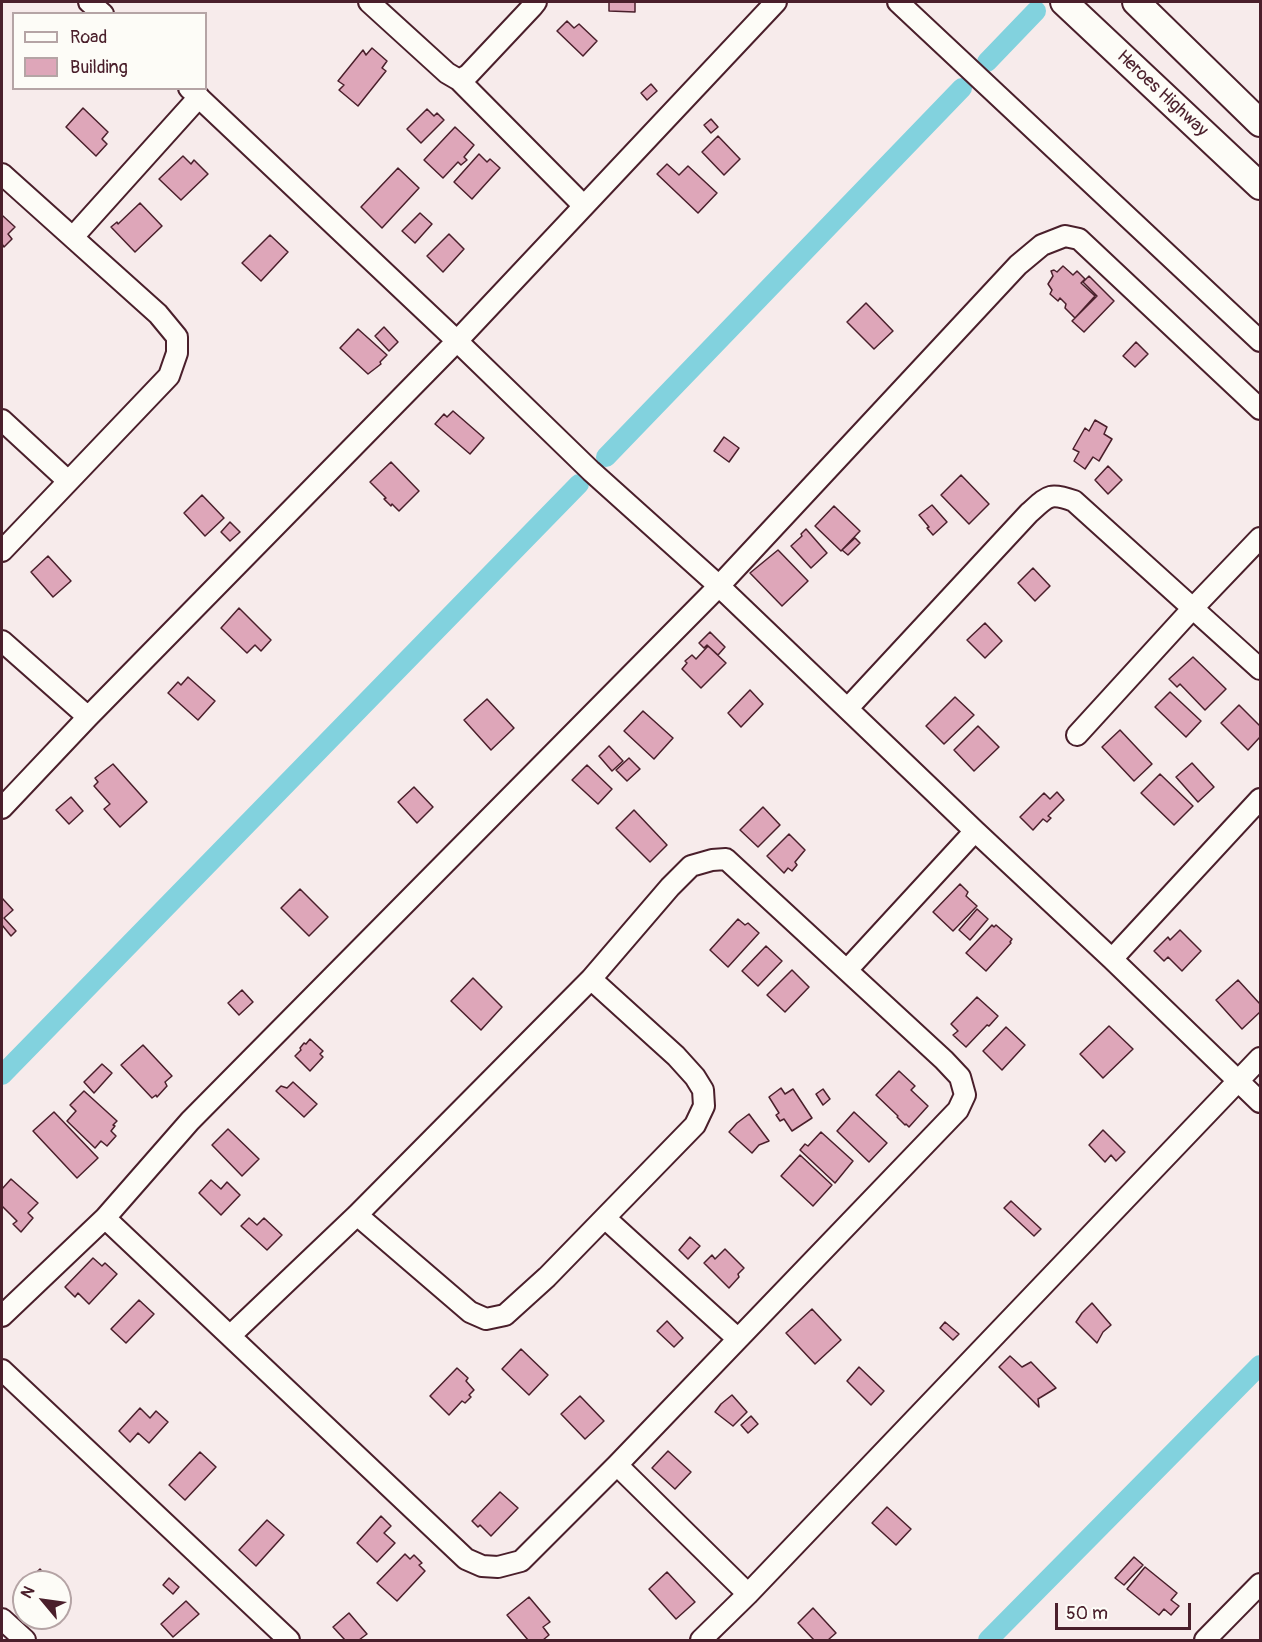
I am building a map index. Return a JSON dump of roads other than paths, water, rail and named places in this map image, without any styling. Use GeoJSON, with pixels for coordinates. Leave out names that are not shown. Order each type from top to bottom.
{"type":"FeatureCollection","features":[{"type":"Feature","properties":{"kind":"main road","name":"Heroes Highway"},"geometry":{"type":"LineString","coordinates":[[1064,2],[1260,186]]}},
{"type":"Feature","properties":{"kind":"main road"},"geometry":{"type":"LineString","coordinates":[[1136,2],[1260,123]]}},
{"type":"Feature","properties":{"kind":"street"},"geometry":{"type":"LineString","coordinates":[[89,2],[101,12]]}},
{"type":"Feature","properties":{"kind":"street"},"geometry":{"type":"LineString","coordinates":[[369,2],[447,73],[459,80],[584,206]]}},
{"type":"Feature","properties":{"kind":"street"},"geometry":{"type":"LineString","coordinates":[[459,80],[468,75],[536,2]]}},
{"type":"Feature","properties":{"kind":"street"},"geometry":{"type":"LineString","coordinates":[[2,808],[88,717],[457,341],[776,2]]}},
{"type":"Feature","properties":{"kind":"street"},"geometry":{"type":"LineString","coordinates":[[898,2],[1260,341]]}},
{"type":"Feature","properties":{"kind":"street"},"geometry":{"type":"LineString","coordinates":[[73,237],[194,93],[591,471],[719,586],[848,708],[1260,1102]]}},
{"type":"Feature","properties":{"kind":"street"},"geometry":{"type":"LineString","coordinates":[[2,174],[158,314],[177,337],[177,354],[168,376],[2,551]]}},
{"type":"Feature","properties":{"kind":"street"},"geometry":{"type":"LineString","coordinates":[[2,1316],[105,1218],[190,1121],[719,586],[1018,265],[1042,245],[1065,236],[1079,239],[1260,409]]}},
{"type":"Feature","properties":{"kind":"street"},"geometry":{"type":"LineString","coordinates":[[2,420],[68,481]]}},
{"type":"Feature","properties":{"kind":"street"},"geometry":{"type":"LineString","coordinates":[[848,708],[1029,513],[1046,498],[1057,495],[1074,501],[1260,669]]}},
{"type":"Feature","properties":{"kind":"street"},"geometry":{"type":"LineString","coordinates":[[1077,735],[1192,608],[1260,538]]}},
{"type":"Feature","properties":{"kind":"street"},"geometry":{"type":"LineString","coordinates":[[2,641],[88,717]]}},
{"type":"Feature","properties":{"kind":"street"},"geometry":{"type":"LineString","coordinates":[[1112,959],[1260,799]]}},
{"type":"Feature","properties":{"kind":"street"},"geometry":{"type":"LineString","coordinates":[[847,970],[975,831]]}},
{"type":"Feature","properties":{"kind":"street"},"geometry":{"type":"LineString","coordinates":[[105,1218],[466,1559],[482,1566],[498,1567],[521,1561],[958,1110],[965,1095],[960,1077],[726,859],[691,866],[670,887],[591,979],[357,1215],[231,1335]]}},
{"type":"Feature","properties":{"kind":"street"},"geometry":{"type":"LineString","coordinates":[[357,1215],[470,1312],[486,1318],[505,1315],[547,1277],[695,1125],[704,1106],[703,1090],[695,1077],[676,1056],[591,979]]}},
{"type":"Feature","properties":{"kind":"street"},"geometry":{"type":"LineString","coordinates":[[701,1641],[1260,1058]]}},
{"type":"Feature","properties":{"kind":"street"},"geometry":{"type":"LineString","coordinates":[[605,1218],[738,1339]]}},
{"type":"Feature","properties":{"kind":"street"},"geometry":{"type":"LineString","coordinates":[[2,1370],[289,1641]]}},
{"type":"Feature","properties":{"kind":"street"},"geometry":{"type":"LineString","coordinates":[[617,1464],[748,1594]]}},
{"type":"Feature","properties":{"kind":"street"},"geometry":{"type":"LineString","coordinates":[[1205,1641],[1260,1584]]}},
{"type":"Feature","properties":{"kind":"street"},"geometry":{"type":"LineString","coordinates":[[2,1619],[25,1641]]}},
{"type":"Feature","properties":{"kind":"waterway"},"geometry":{"type":"LineString","coordinates":[[987,62],[1036,11]]}},
{"type":"Feature","properties":{"kind":"waterway"},"geometry":{"type":"LineString","coordinates":[[606,457],[962,88]]}},
{"type":"Feature","properties":{"kind":"waterway"},"geometry":{"type":"LineString","coordinates":[[2,1075],[579,484]]}},
{"type":"Feature","properties":{"kind":"waterway"},"geometry":{"type":"LineString","coordinates":[[988,1640],[1260,1365]]}}]}
